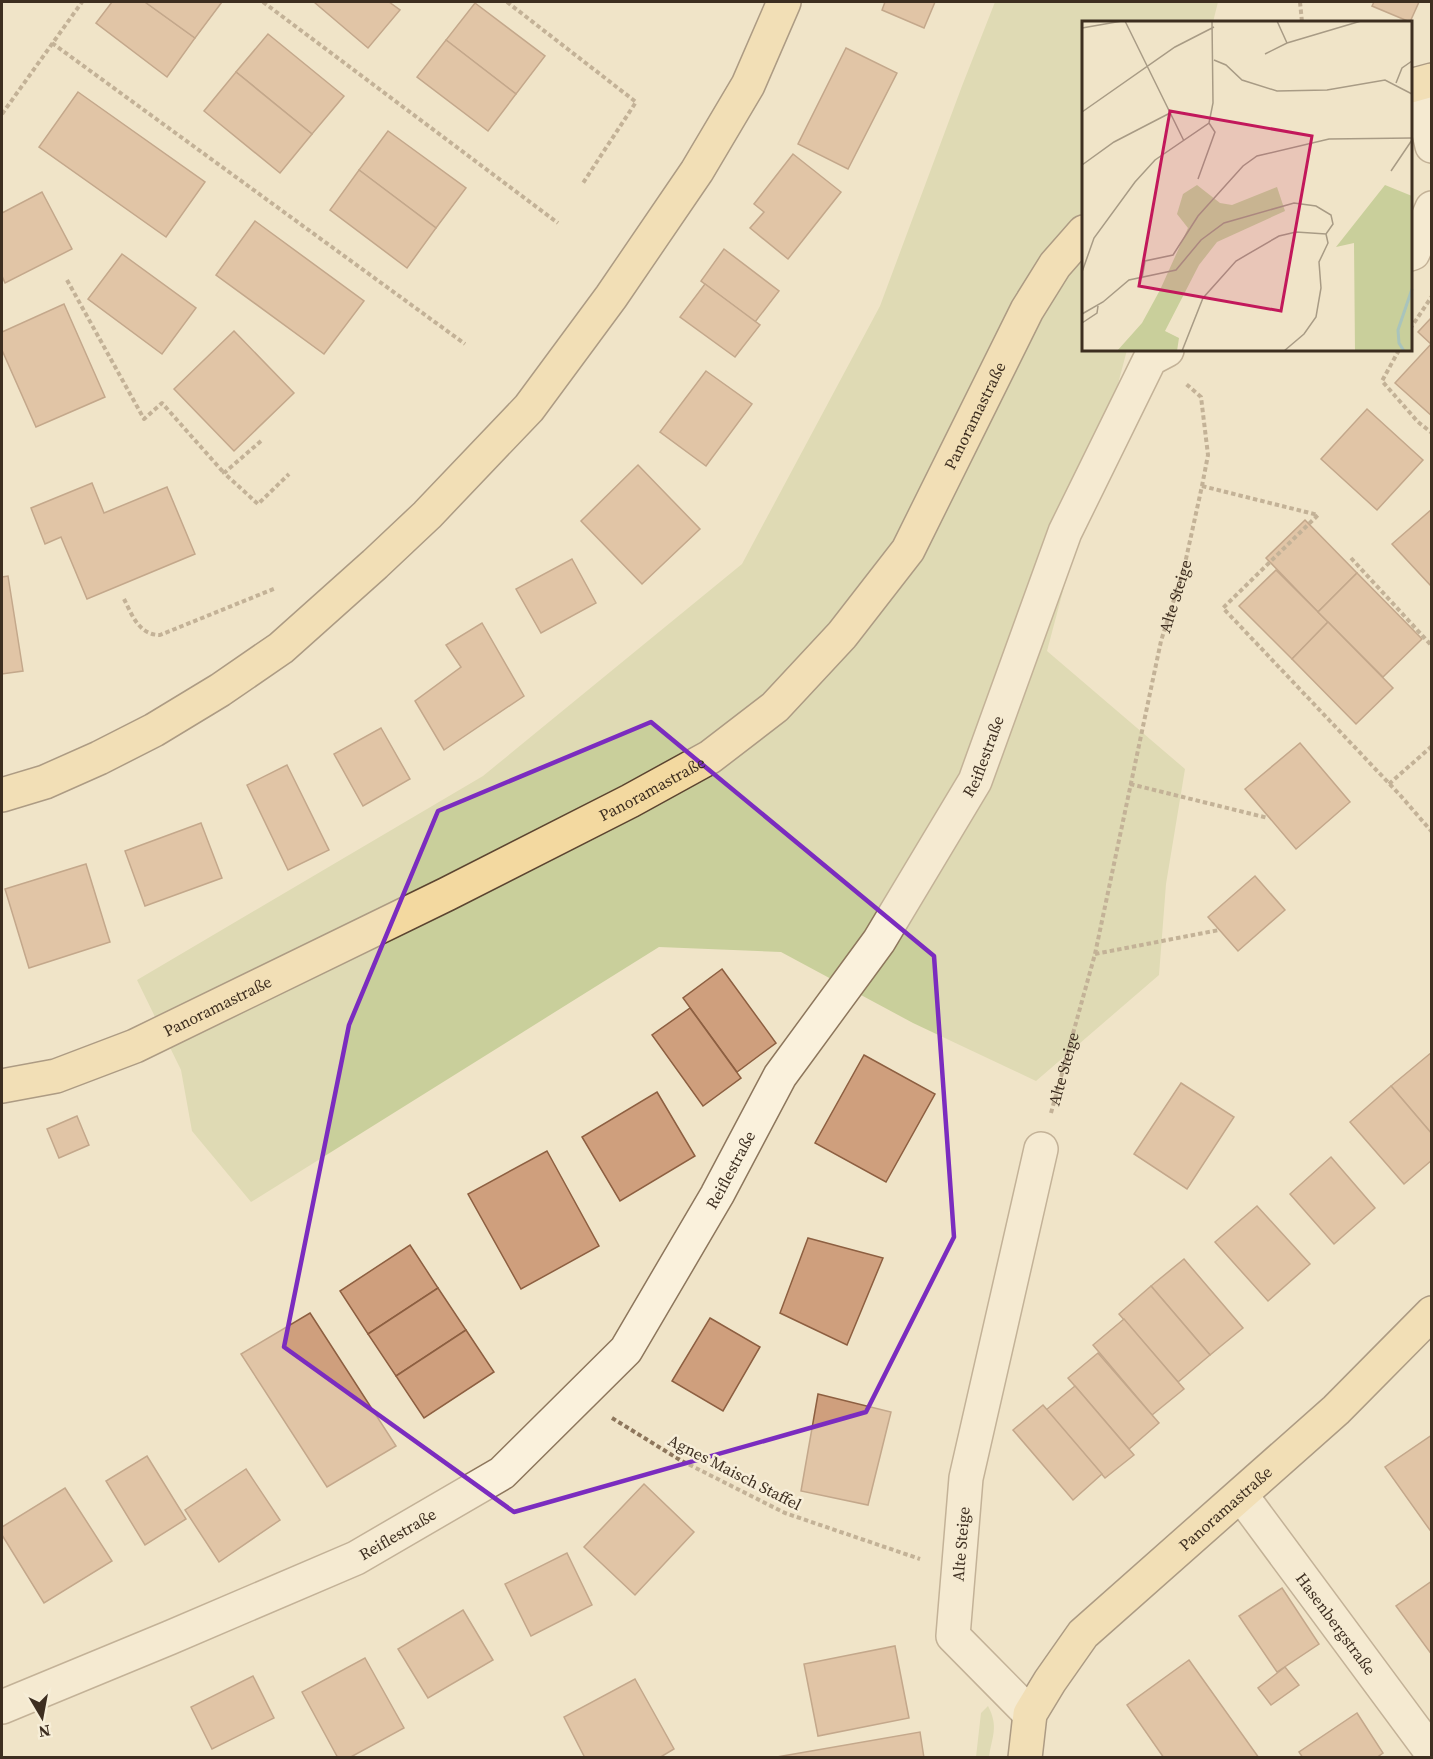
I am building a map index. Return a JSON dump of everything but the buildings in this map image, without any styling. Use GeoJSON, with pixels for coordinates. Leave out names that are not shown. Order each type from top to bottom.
{"type":"FeatureCollection","features":[{"type":"Feature","properties":{"kind":"main road"},"geometry":{"type":"LineString","coordinates":[[2,795],[45,782],[99,758],[154,730],[220,690],[281,648],[427,515],[529,408],[611,297],[697,171],[748,85],[784,2]]}},
{"type":"Feature","properties":{"kind":"main road","name":"Panoramastraße"},"geometry":{"type":"LineString","coordinates":[[2,1086],[56,1076],[135,1046],[447,894],[630,801],[710,757],[775,707],[842,635],[908,550],[1027,310],[1055,266],[1082,233]]}},
{"type":"Feature","properties":{"kind":"main road","name":"Panoramastraße"},"geometry":{"type":"LineString","coordinates":[[1030,1714],[1083,1634],[1336,1410],[1431,1313]]}},
{"type":"Feature","properties":{"kind":"main road"},"geometry":{"type":"LineString","coordinates":[[1025,1758],[1030,1714]]}},
{"type":"Feature","properties":{"kind":"street"},"geometry":{"type":"LineString","coordinates":[[1420,84],[1431,146]]}},
{"type":"Feature","properties":{"kind":"street"},"geometry":{"type":"LineString","coordinates":[[1412,253],[1431,208]]}},
{"type":"Feature","properties":{"kind":"street","name":"Reiflestraße"},"geometry":{"type":"LineString","coordinates":[[2,1707],[356,1558],[501,1473],[626,1350],[717,1196],[780,1077],[879,941],[975,781],[1065,532],[1150,359],[1173,364]]}},
{"type":"Feature","properties":{"kind":"street","name":"Alte Steige"},"geometry":{"type":"LineString","coordinates":[[1030,1714],[953,1636],[966,1478],[1041,1149]]}},
{"type":"Feature","properties":{"kind":"street","name":"Hasenbergstraße"},"geometry":{"type":"LineString","coordinates":[[1240,1495],[1429,1743]]}},
{"type":"Feature","properties":{"kind":"path"},"geometry":{"type":"LineString","coordinates":[[2,114],[82,2]]}},
{"type":"Feature","properties":{"kind":"path"},"geometry":{"type":"LineString","coordinates":[[262,2],[558,223]]}},
{"type":"Feature","properties":{"kind":"path"},"geometry":{"type":"LineString","coordinates":[[507,2],[636,102],[583,183]]}},
{"type":"Feature","properties":{"kind":"path"},"geometry":{"type":"LineString","coordinates":[[1300,2],[1302,21]]}},
{"type":"Feature","properties":{"kind":"path"},"geometry":{"type":"LineString","coordinates":[[52,43],[465,344]]}},
{"type":"Feature","properties":{"kind":"path"},"geometry":{"type":"LineString","coordinates":[[67,280],[144,419],[162,403],[224,473],[258,504],[289,474]]}},
{"type":"Feature","properties":{"kind":"path"},"geometry":{"type":"LineString","coordinates":[[1412,326],[1431,296]]}},
{"type":"Feature","properties":{"kind":"path"},"geometry":{"type":"LineString","coordinates":[[1398,351],[1382,381],[1418,422],[1431,433]]}},
{"type":"Feature","properties":{"kind":"path","name":"Alte Steige"},"geometry":{"type":"LineString","coordinates":[[1041,1149],[1095,954],[1161,641],[1184,568],[1208,455],[1202,397],[1173,364]]}},
{"type":"Feature","properties":{"kind":"path"},"geometry":{"type":"LineString","coordinates":[[224,473],[261,441]]}},
{"type":"Feature","properties":{"kind":"path"},"geometry":{"type":"LineString","coordinates":[[1202,486],[1318,515],[1223,608],[1389,784],[1431,832]]}},
{"type":"Feature","properties":{"kind":"path"},"geometry":{"type":"LineString","coordinates":[[1351,558],[1431,646]]}},
{"type":"Feature","properties":{"kind":"path"},"geometry":{"type":"LineString","coordinates":[[124,599],[142,629],[151,635],[160,635],[276,588]]}},
{"type":"Feature","properties":{"kind":"path"},"geometry":{"type":"LineString","coordinates":[[1389,784],[1431,746]]}},
{"type":"Feature","properties":{"kind":"path"},"geometry":{"type":"LineString","coordinates":[[1130,784],[1268,818]]}},
{"type":"Feature","properties":{"kind":"path"},"geometry":{"type":"LineString","coordinates":[[1095,954],[1219,930]]}},
{"type":"Feature","properties":{"kind":"path","name":"Agnes Maisch Staffel"},"geometry":{"type":"LineString","coordinates":[[578,1397],[680,1460],[785,1514],[958,1572]]}},
{"type":"Feature","properties":{"kind":"highlighted area"},"geometry":{"type":"Polygon","coordinates":[[[651,722],[934,956],[954,1237],[866,1412],[514,1512],[284,1347],[349,1025],[438,811],[651,722]]]}},
{"type":"Feature","properties":{"kind":"green space"},"geometry":{"type":"Polygon","coordinates":[[[995,2],[1218,2],[1213,21],[1082,21],[1082,351],[1127,351],[1047,651],[1185,769],[1166,884],[1159,975],[1036,1081],[913,1023],[781,952],[659,947],[251,1202],[192,1131],[181,1070],[137,980],[483,776],[742,564],[880,306],[995,2]]]}},
{"type":"Feature","properties":{"kind":"green space"},"geometry":{"type":"Polygon","coordinates":[[[988,1706],[994,1726],[989,1757],[976,1757],[981,1713],[988,1706]]]}}]}
